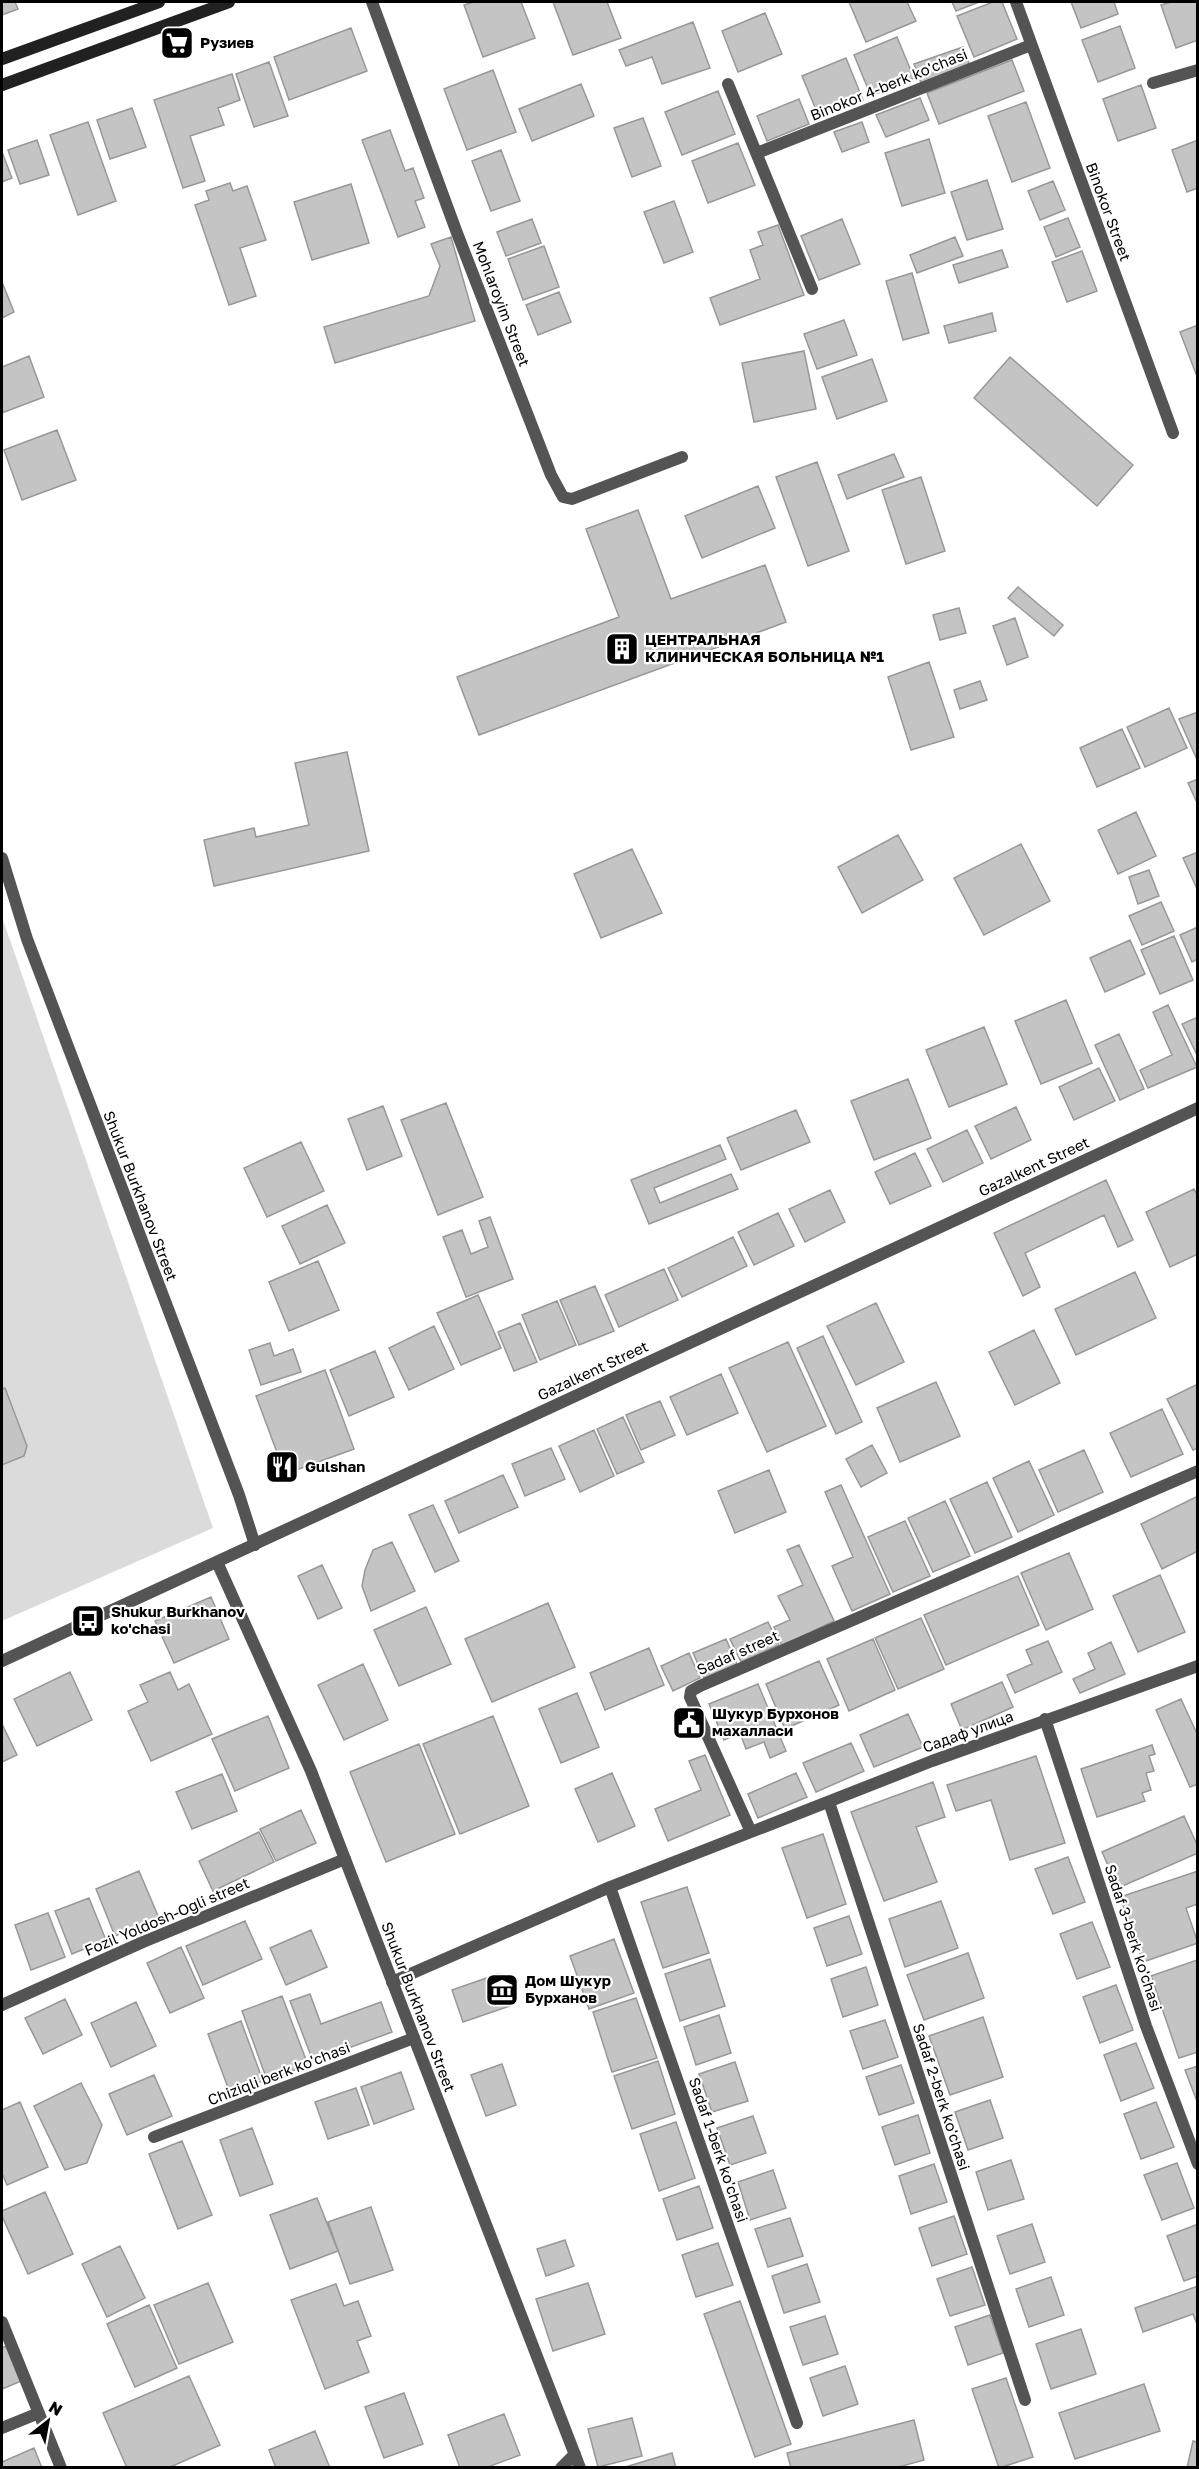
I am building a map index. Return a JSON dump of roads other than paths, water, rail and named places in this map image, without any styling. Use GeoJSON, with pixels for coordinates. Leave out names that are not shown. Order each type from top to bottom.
{"type":"FeatureCollection","features":[{"type":"Feature","properties":{"kind":"main road"},"geometry":{"type":"LineString","coordinates":[[2,59],[159,2]]}},
{"type":"Feature","properties":{"kind":"main road"},"geometry":{"type":"LineString","coordinates":[[2,85],[229,2]]}},
{"type":"Feature","properties":{"kind":"street","name":"Mohlaroyim Street"},"geometry":{"type":"LineString","coordinates":[[372,2],[457,233],[551,475],[564,497],[572,499],[682,457]]}},
{"type":"Feature","properties":{"kind":"street","name":"Binokor Street"},"geometry":{"type":"LineString","coordinates":[[1016,2],[1173,433]]}},
{"type":"Feature","properties":{"kind":"street","name":"Binokor 4-berk ko'chasi"},"geometry":{"type":"LineString","coordinates":[[758,153],[1031,45]]}},
{"type":"Feature","properties":{"kind":"street"},"geometry":{"type":"LineString","coordinates":[[1153,83],[1197,70]]}},
{"type":"Feature","properties":{"kind":"street"},"geometry":{"type":"LineString","coordinates":[[728,84],[812,289]]}},
{"type":"Feature","properties":{"kind":"street","name":"Shukur Burkhanov Street"},"geometry":{"type":"LineString","coordinates":[[2,858],[27,939],[255,1545]]}},
{"type":"Feature","properties":{"kind":"street","name":"Gazalkent Street"},"geometry":{"type":"LineString","coordinates":[[2,1661],[1197,1108]]}},
{"type":"Feature","properties":{"kind":"street","name":"Sadaf street"},"geometry":{"type":"LineString","coordinates":[[751,1832],[690,1697],[692,1691],[1197,1472]]}},
{"type":"Feature","properties":{"kind":"street","name":"Shukur Burkhanov Street"},"geometry":{"type":"LineString","coordinates":[[217,1562],[311,1771],[580,2468]]}},
{"type":"Feature","properties":{"kind":"street","name":"Садаф улица"},"geometry":{"type":"LineString","coordinates":[[751,1832],[1045,1719],[1197,1666]]}},
{"type":"Feature","properties":{"kind":"street","name":"Sadaf 3-berk ko'chasi"},"geometry":{"type":"LineString","coordinates":[[1045,1719],[1146,2026],[1197,2164]]}},
{"type":"Feature","properties":{"kind":"street","name":"Sadaf 2-berk ko'chasi"},"geometry":{"type":"LineString","coordinates":[[829,1802],[1025,2400]]}},
{"type":"Feature","properties":{"kind":"street"},"geometry":{"type":"LineString","coordinates":[[393,1982],[610,1887],[751,1832]]}},
{"type":"Feature","properties":{"kind":"street","name":"Fozil Yoldosh-Ogli street"},"geometry":{"type":"LineString","coordinates":[[2,2005],[143,1942],[345,1859]]}},
{"type":"Feature","properties":{"kind":"street","name":"Sadaf 1-berk ko'chasi"},"geometry":{"type":"LineString","coordinates":[[610,1887],[797,2423]]}},
{"type":"Feature","properties":{"kind":"street","name":"Chiziqli berk ko'chasi"},"geometry":{"type":"LineString","coordinates":[[154,2137],[414,2038]]}},
{"type":"Feature","properties":{"kind":"street"},"geometry":{"type":"LineString","coordinates":[[2,2322],[61,2468]]}},
{"type":"Feature","properties":{"kind":"street"},"geometry":{"type":"LineString","coordinates":[[2,2428],[39,2413]]}},
{"type":"Feature","properties":{"kind":"street"},"geometry":{"type":"LineString","coordinates":[[561,2468],[575,2454]]}},
{"type":"Feature","properties":{"kind":"place","name":"Рузиев"},"geometry":{"type":"Point","coordinates":[177,43]}},
{"type":"Feature","properties":{"kind":"place","name":"ЦЕНТРАЛЬНАЯ КЛИНИЧЕСКАЯ БОЛЬНИЦА №1"},"geometry":{"type":"Point","coordinates":[622,649]}},
{"type":"Feature","properties":{"kind":"place","name":"Gulshan"},"geometry":{"type":"Point","coordinates":[282,1467]}},
{"type":"Feature","properties":{"kind":"place","name":"Shukur Burkhanov ko'chasi"},"geometry":{"type":"Point","coordinates":[88,1621]}},
{"type":"Feature","properties":{"kind":"place","name":"Шукур Бурхонов махалласи"},"geometry":{"type":"Point","coordinates":[689,1723]}},
{"type":"Feature","properties":{"kind":"place","name":"Дом Шукур Бурханов"},"geometry":{"type":"Point","coordinates":[502,1990]}}]}
